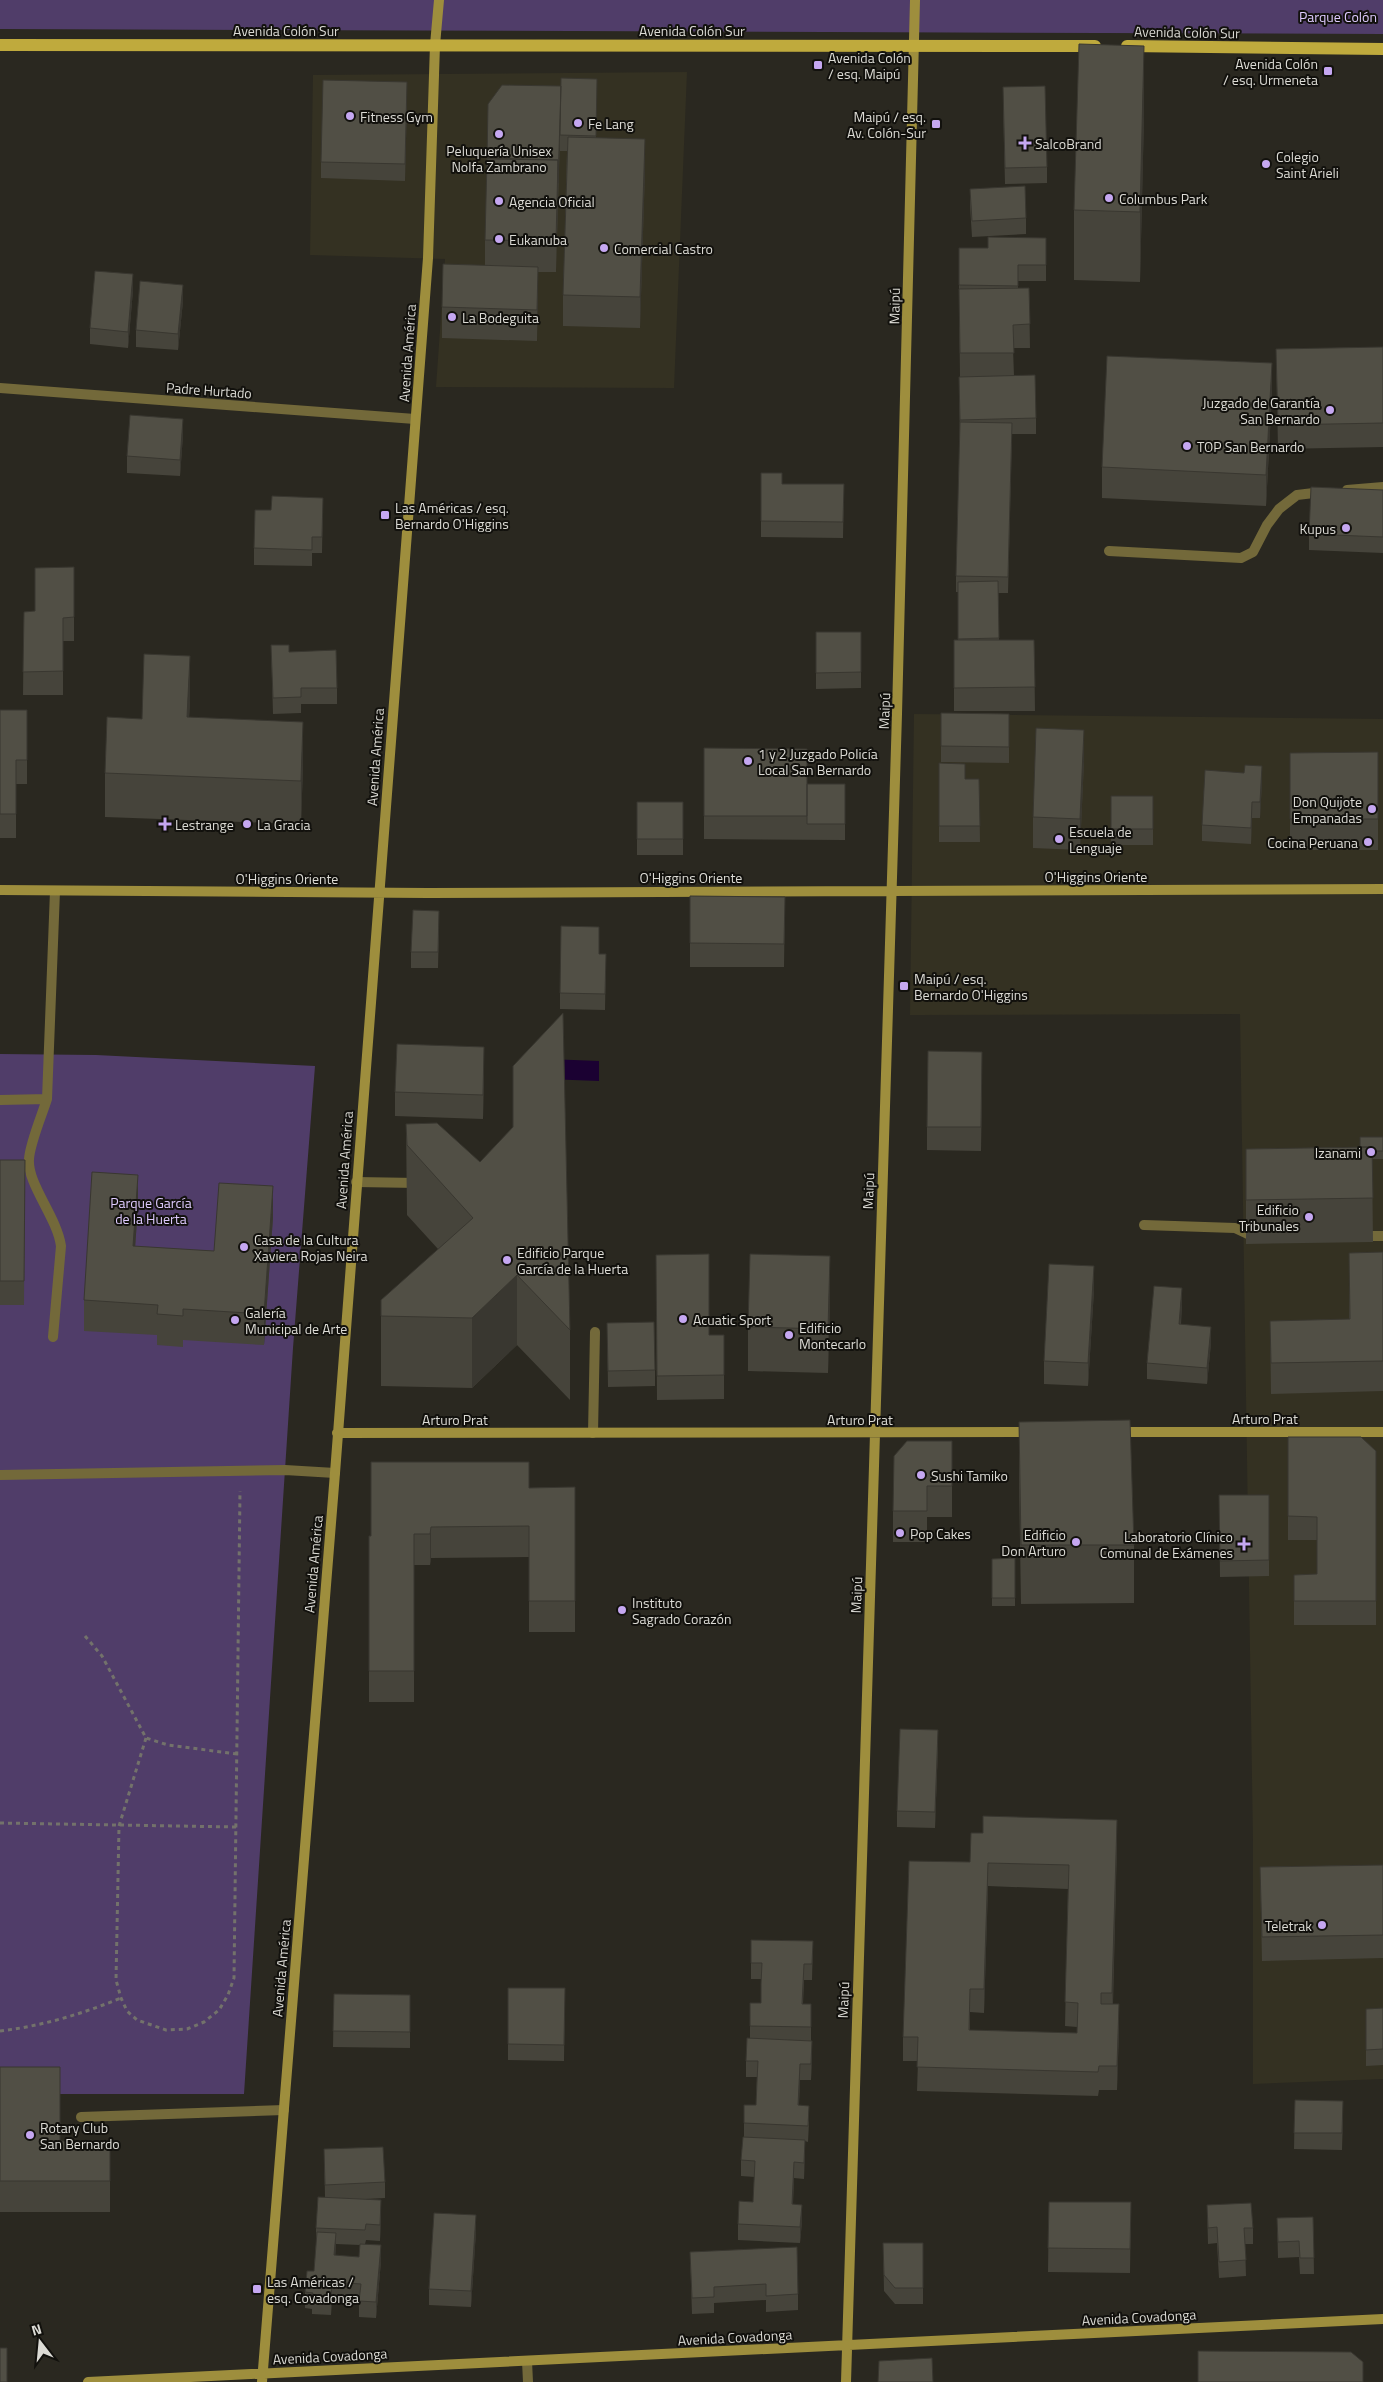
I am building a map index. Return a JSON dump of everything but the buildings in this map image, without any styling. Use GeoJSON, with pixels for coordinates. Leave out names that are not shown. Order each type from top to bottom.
{"type":"FeatureCollection","features":[{"type":"Feature","properties":{"kind":"main road","name":"Avenida Colón Sur"},"geometry":{"type":"LineString","coordinates":[[0,45],[914,44],[1383,49]]}},
{"type":"Feature","properties":{"kind":"street","name":"Avenida América"},"geometry":{"type":"LineString","coordinates":[[262,2378],[335,1473],[428,258],[435,45],[439,0]]}},
{"type":"Feature","properties":{"kind":"street","name":"Maipú"},"geometry":{"type":"LineString","coordinates":[[846,2382],[892,890],[915,0]]}},
{"type":"Feature","properties":{"kind":"street","name":"Padre Hurtado"},"geometry":{"type":"LineString","coordinates":[[0,388],[416,419]]}},
{"type":"Feature","properties":{"kind":"street"},"geometry":{"type":"LineString","coordinates":[[1110,551],[1241,558],[1253,552],[1275,514],[1297,495],[1383,487]]}},
{"type":"Feature","properties":{"kind":"street","name":"O'Higgins Oriente"},"geometry":{"type":"LineString","coordinates":[[0,890],[379,893],[1383,889]]}},
{"type":"Feature","properties":{"kind":"street"},"geometry":{"type":"LineString","coordinates":[[53,1337],[61,1246],[60,1234],[37,1189],[29,1159],[47,1099],[55,891]]}},
{"type":"Feature","properties":{"kind":"street"},"geometry":{"type":"LineString","coordinates":[[0,1100],[47,1099]]}},
{"type":"Feature","properties":{"kind":"street"},"geometry":{"type":"LineString","coordinates":[[356,1182],[426,1183]]}},
{"type":"Feature","properties":{"kind":"street"},"geometry":{"type":"LineString","coordinates":[[1144,1225],[1235,1228],[1252,1236],[1270,1236]]}},
{"type":"Feature","properties":{"kind":"street"},"geometry":{"type":"LineString","coordinates":[[1346,1236],[1383,1236]]}},
{"type":"Feature","properties":{"kind":"street"},"geometry":{"type":"LineString","coordinates":[[593,1433],[595,1332]]}},
{"type":"Feature","properties":{"kind":"street","name":"Arturo Prat"},"geometry":{"type":"LineString","coordinates":[[337,1433],[1042,1432]]}},
{"type":"Feature","properties":{"kind":"street","name":"Arturo Prat"},"geometry":{"type":"LineString","coordinates":[[1111,1432],[1383,1432]]}},
{"type":"Feature","properties":{"kind":"street"},"geometry":{"type":"LineString","coordinates":[[0,1475],[285,1470],[335,1473]]}},
{"type":"Feature","properties":{"kind":"street"},"geometry":{"type":"LineString","coordinates":[[81,2116],[284,2110]]}},
{"type":"Feature","properties":{"kind":"street","name":"Avenida Covadonga"},"geometry":{"type":"LineString","coordinates":[[88,2382],[262,2378],[527,2361],[1383,2319]]}},
{"type":"Feature","properties":{"kind":"street"},"geometry":{"type":"LineString","coordinates":[[527,2361],[528,2382]]}},
{"type":"Feature","properties":{"kind":"path"},"geometry":{"type":"LineString","coordinates":[[146,1738],[119,1826],[116,1980],[127,2011],[137,2020],[166,2030],[187,2029],[204,2022],[219,2010],[228,1995],[234,1978],[240,1471]]}},
{"type":"Feature","properties":{"kind":"path"},"geometry":{"type":"LineString","coordinates":[[85,1636],[102,1656],[146,1738],[168,1745],[236,1754]]}},
{"type":"Feature","properties":{"kind":"path"},"geometry":{"type":"LineString","coordinates":[[0,1823],[236,1827]]}},
{"type":"Feature","properties":{"kind":"path"},"geometry":{"type":"LineString","coordinates":[[0,2031],[63,2019],[87,2012],[121,1998]]}},
{"type":"Feature","properties":{"kind":"shaded area"},"geometry":{"type":"Polygon","coordinates":[[[687,72],[674,388],[436,387],[445,259],[310,255],[313,75],[687,72]]]}},
{"type":"Feature","properties":{"kind":"shaded area"},"geometry":{"type":"Polygon","coordinates":[[[914,714],[1383,719],[1383,2079],[1253,2084],[1253,1841],[1240,1014],[910,1015],[914,714]]]}},
{"type":"Feature","properties":{"kind":"shaded area"},"geometry":{"type":"Polygon","coordinates":[[[547,1059],[599,1061],[599,1081],[547,1079],[547,1059]]]}},
{"type":"Feature","properties":{"kind":"green space","name":"Parque Colón"},"geometry":{"type":"Polygon","coordinates":[[[0,0],[1383,0],[1383,34],[0,29],[0,0]]]}},
{"type":"Feature","properties":{"kind":"green space","name":"Parque García de la Huerta"},"geometry":{"type":"Polygon","coordinates":[[[0,1054],[96,1055],[315,1066],[293,1348],[244,2094],[0,2094],[0,1054]]]}},
{"type":"Feature","properties":{"kind":"place","name":"Avenida Colón / esq. Maipú"},"geometry":{"type":"Point","coordinates":[818,65]}},
{"type":"Feature","properties":{"kind":"place","name":"Avenida Colón / esq. Urmeneta"},"geometry":{"type":"Point","coordinates":[1328,71]}},
{"type":"Feature","properties":{"kind":"place","name":"Fitness Gym"},"geometry":{"type":"Point","coordinates":[350,116]}},
{"type":"Feature","properties":{"kind":"place","name":"Fe Lang"},"geometry":{"type":"Point","coordinates":[578,123]}},
{"type":"Feature","properties":{"kind":"place","name":"Maipú / esq. Av. Colón-Sur"},"geometry":{"type":"Point","coordinates":[936,124]}},
{"type":"Feature","properties":{"kind":"place","name":"Peluquería Unisex Nolfa Zambrano"},"geometry":{"type":"Point","coordinates":[499,134]}},
{"type":"Feature","properties":{"kind":"place","name":"SalcoBrand"},"geometry":{"type":"Point","coordinates":[1025,143]}},
{"type":"Feature","properties":{"kind":"place","name":"Colegio Saint Arieli"},"geometry":{"type":"Point","coordinates":[1266,164]}},
{"type":"Feature","properties":{"kind":"place","name":"Columbus Park"},"geometry":{"type":"Point","coordinates":[1109,198]}},
{"type":"Feature","properties":{"kind":"place","name":"Agencia Oficial"},"geometry":{"type":"Point","coordinates":[499,201]}},
{"type":"Feature","properties":{"kind":"place","name":"Eukanuba"},"geometry":{"type":"Point","coordinates":[499,239]}},
{"type":"Feature","properties":{"kind":"place","name":"Comercial Castro"},"geometry":{"type":"Point","coordinates":[604,248]}},
{"type":"Feature","properties":{"kind":"place","name":"La Bodeguita"},"geometry":{"type":"Point","coordinates":[452,317]}},
{"type":"Feature","properties":{"kind":"place","name":"Juzgado de Garantía San Bernardo"},"geometry":{"type":"Point","coordinates":[1330,410]}},
{"type":"Feature","properties":{"kind":"place","name":"TOP San Bernardo"},"geometry":{"type":"Point","coordinates":[1187,446]}},
{"type":"Feature","properties":{"kind":"place","name":"Las Américas / esq. Bernardo O'Higgins"},"geometry":{"type":"Point","coordinates":[385,515]}},
{"type":"Feature","properties":{"kind":"place","name":"Kupus"},"geometry":{"type":"Point","coordinates":[1346,528]}},
{"type":"Feature","properties":{"kind":"place","name":"1 y 2 Juzgado Policía Local San Bernardo"},"geometry":{"type":"Point","coordinates":[748,761]}},
{"type":"Feature","properties":{"kind":"place","name":"Don Quijote Empanadas"},"geometry":{"type":"Point","coordinates":[1372,809]}},
{"type":"Feature","properties":{"kind":"place","name":"Lestrange"},"geometry":{"type":"Point","coordinates":[165,824]}},
{"type":"Feature","properties":{"kind":"place","name":"La Gracia"},"geometry":{"type":"Point","coordinates":[247,824]}},
{"type":"Feature","properties":{"kind":"place","name":"Escuela de Lenguaje"},"geometry":{"type":"Point","coordinates":[1059,839]}},
{"type":"Feature","properties":{"kind":"place","name":"Cocina Peruana"},"geometry":{"type":"Point","coordinates":[1368,842]}},
{"type":"Feature","properties":{"kind":"place","name":"Maipú / esq. Bernardo O'Higgins"},"geometry":{"type":"Point","coordinates":[904,986]}},
{"type":"Feature","properties":{"kind":"place","name":"Izanami"},"geometry":{"type":"Point","coordinates":[1371,1152]}},
{"type":"Feature","properties":{"kind":"place","name":"Edificio Tribunales"},"geometry":{"type":"Point","coordinates":[1309,1217]}},
{"type":"Feature","properties":{"kind":"place","name":"Casa de la Cultura Xaviera Rojas Neira"},"geometry":{"type":"Point","coordinates":[244,1247]}},
{"type":"Feature","properties":{"kind":"place","name":"Edificio Parque García de la Huerta"},"geometry":{"type":"Point","coordinates":[507,1260]}},
{"type":"Feature","properties":{"kind":"place","name":"Acuatic Sport"},"geometry":{"type":"Point","coordinates":[683,1319]}},
{"type":"Feature","properties":{"kind":"place","name":"Galería Municipal de Arte"},"geometry":{"type":"Point","coordinates":[235,1320]}},
{"type":"Feature","properties":{"kind":"place","name":"Edificio Montecarlo"},"geometry":{"type":"Point","coordinates":[789,1335]}},
{"type":"Feature","properties":{"kind":"place","name":"Sushi Tamiko"},"geometry":{"type":"Point","coordinates":[921,1475]}},
{"type":"Feature","properties":{"kind":"place","name":"Pop Cakes"},"geometry":{"type":"Point","coordinates":[900,1533]}},
{"type":"Feature","properties":{"kind":"place","name":"Edificio Don Arturo"},"geometry":{"type":"Point","coordinates":[1076,1542]}},
{"type":"Feature","properties":{"kind":"place","name":"Laboratorio Clínico Comunal de Exámenes"},"geometry":{"type":"Point","coordinates":[1244,1544]}},
{"type":"Feature","properties":{"kind":"place","name":"Instituto Sagrado Corazón"},"geometry":{"type":"Point","coordinates":[622,1610]}},
{"type":"Feature","properties":{"kind":"place","name":"Teletrak"},"geometry":{"type":"Point","coordinates":[1322,1925]}},
{"type":"Feature","properties":{"kind":"place","name":"Rotary Club San Bernardo"},"geometry":{"type":"Point","coordinates":[30,2135]}},
{"type":"Feature","properties":{"kind":"place","name":"Las Américas / esq. Covadonga"},"geometry":{"type":"Point","coordinates":[257,2289]}}]}
